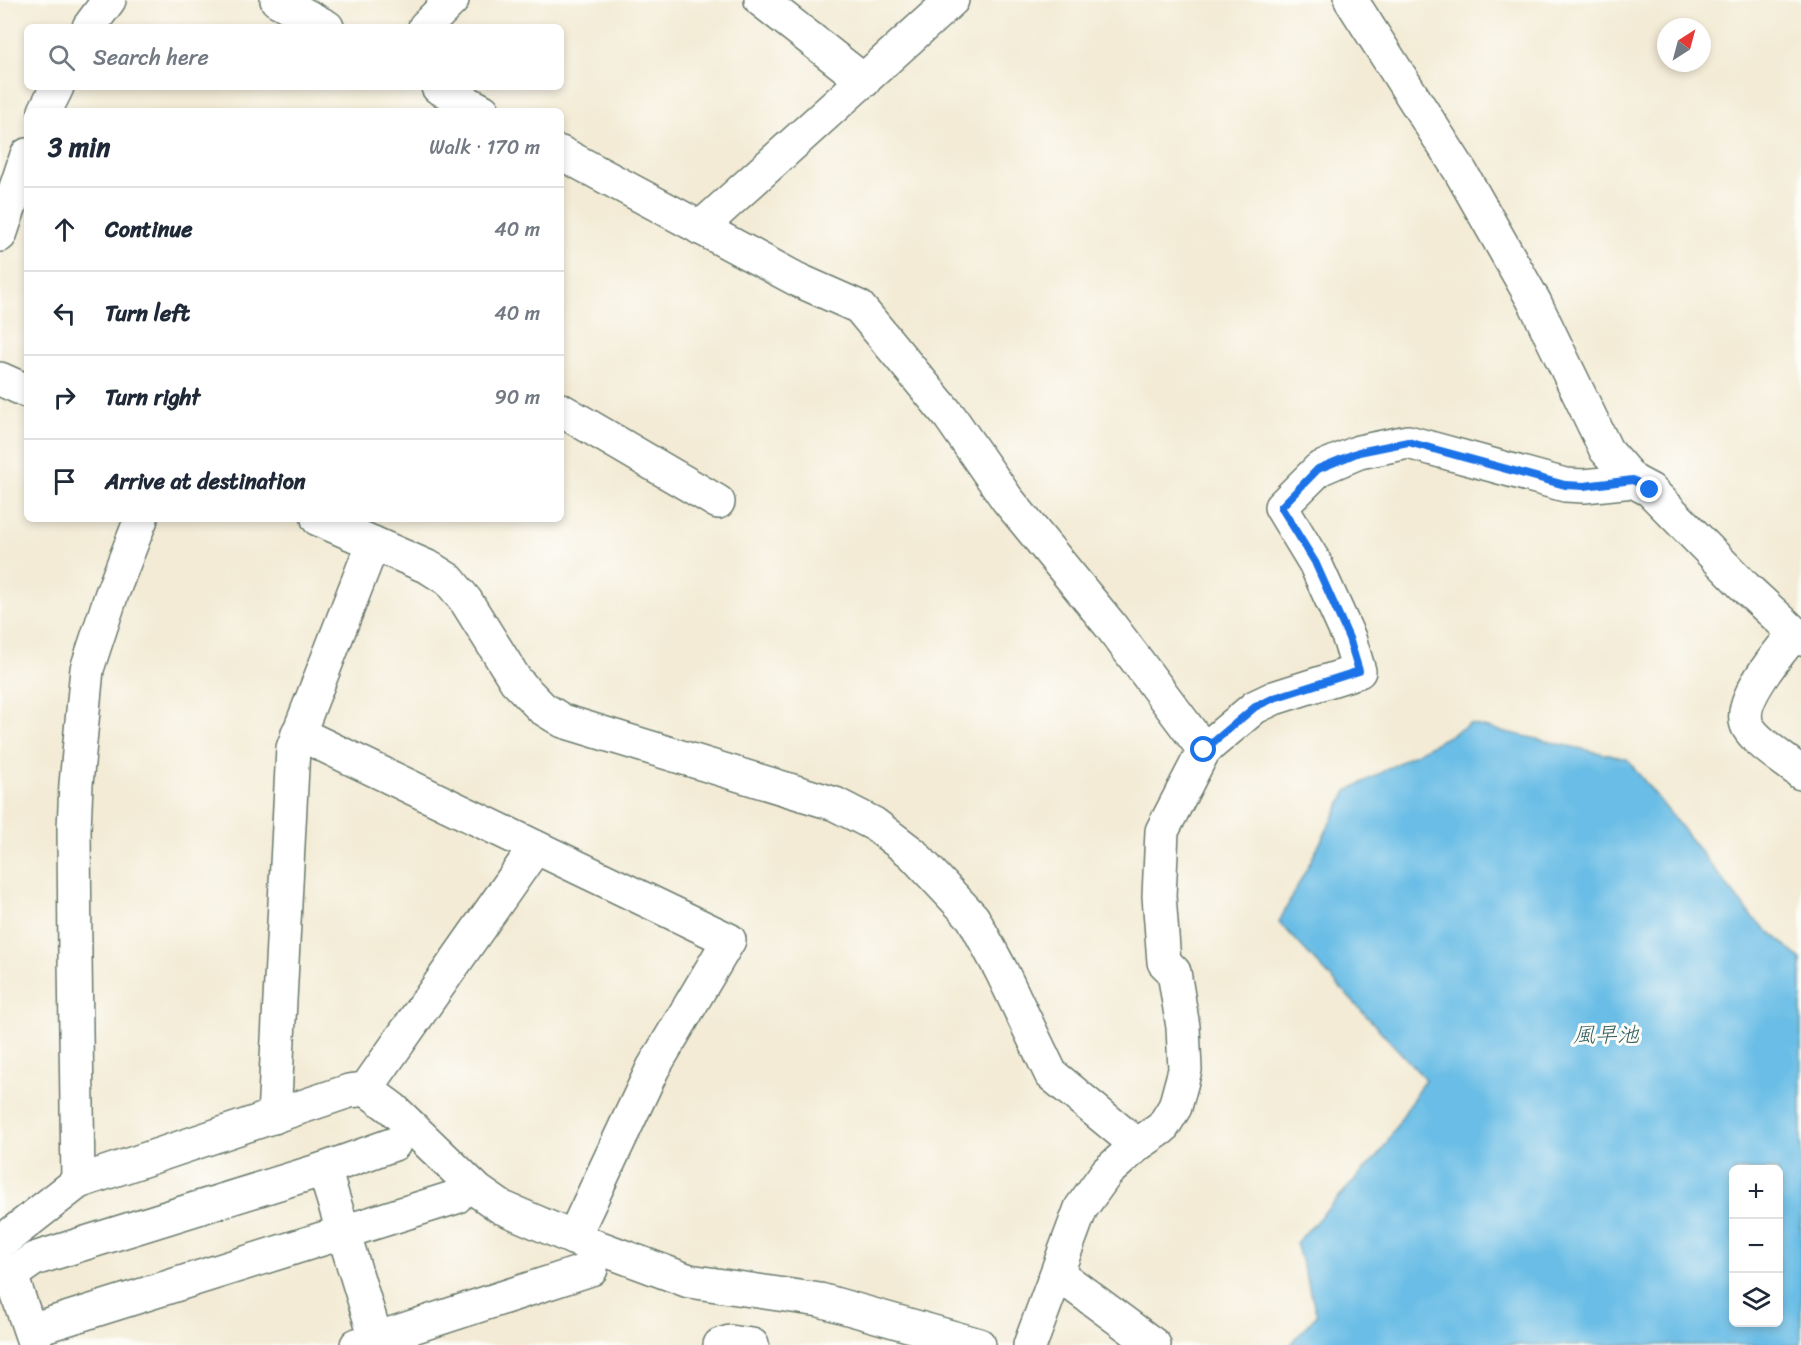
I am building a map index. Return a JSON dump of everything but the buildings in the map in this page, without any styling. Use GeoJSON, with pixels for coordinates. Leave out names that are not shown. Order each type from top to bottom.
{"type":"FeatureCollection","features":[{"type":"Feature","properties":{"kind":"street"},"geometry":{"type":"LineString","coordinates":[[91,24],[109,0]]}},
{"type":"Feature","properties":{"kind":"street"},"geometry":{"type":"LineString","coordinates":[[278,0],[322,24]]}},
{"type":"Feature","properties":{"kind":"street"},"geometry":{"type":"LineString","coordinates":[[428,24],[452,0]]}},
{"type":"Feature","properties":{"kind":"street"},"geometry":{"type":"LineString","coordinates":[[761,0],[864,81]]}},
{"type":"Feature","properties":{"kind":"street"},"geometry":{"type":"LineString","coordinates":[[700,228],[952,0]]}},
{"type":"Feature","properties":{"kind":"street"},"geometry":{"type":"LineString","coordinates":[[1351,0],[1459,169],[1535,303],[1606,450],[1633,480],[1650,490],[1798,637],[1771,663],[1753,692],[1745,714],[1748,727],[1759,739],[1801,773]]}},
{"type":"Feature","properties":{"kind":"street"},"geometry":{"type":"LineString","coordinates":[[444,90],[477,108]]}},
{"type":"Feature","properties":{"kind":"street"},"geometry":{"type":"LineString","coordinates":[[564,155],[798,280],[859,307],[950,417],[1007,499],[1110,626],[1204,750]]}},
{"type":"Feature","properties":{"kind":"street"},"geometry":{"type":"LineString","coordinates":[[0,235],[24,164]]}},
{"type":"Feature","properties":{"kind":"street"},"geometry":{"type":"LineString","coordinates":[[0,379],[24,390]]}},
{"type":"Feature","properties":{"kind":"street"},"geometry":{"type":"LineString","coordinates":[[564,412],[718,502]]}},
{"type":"Feature","properties":{"kind":"street"},"geometry":{"type":"LineString","coordinates":[[1030,1345],[1081,1208],[1107,1172],[1137,1145],[1162,1128],[1175,1107],[1185,1070],[1183,1027],[1174,972],[1164,962],[1159,896],[1162,831],[1204,750],[1255,707],[1274,698],[1359,671],[1349,638],[1315,562],[1281,507],[1318,469],[1359,452],[1408,442],[1565,485],[1584,486],[1633,480]]}},
{"type":"Feature","properties":{"kind":"street"},"geometry":{"type":"LineString","coordinates":[[78,1182],[74,829],[82,717],[87,669],[108,605],[140,522]]}},
{"type":"Feature","properties":{"kind":"street"},"geometry":{"type":"LineString","coordinates":[[325,522],[430,568],[449,580],[466,601],[516,681],[542,708],[563,721],[835,804],[874,824],[912,854],[942,882],[973,918],[1002,972],[1050,1074],[1137,1145]]}},
{"type":"Feature","properties":{"kind":"street"},"geometry":{"type":"LineString","coordinates":[[274,1117],[293,748],[373,543]]}},
{"type":"Feature","properties":{"kind":"street"},"geometry":{"type":"LineString","coordinates":[[298,733],[729,940],[653,1068],[573,1238]]}},
{"type":"Feature","properties":{"kind":"street"},"geometry":{"type":"LineString","coordinates":[[366,1089],[535,848]]}},
{"type":"Feature","properties":{"kind":"street"},"geometry":{"type":"LineString","coordinates":[[0,1243],[78,1182],[349,1091],[366,1089],[393,1109],[477,1191],[501,1207],[573,1238],[689,1281],[820,1300],[979,1345]]}},
{"type":"Feature","properties":{"kind":"street"},"geometry":{"type":"LineString","coordinates":[[394,1144],[324,1169],[34,1259],[6,1272],[33,1337],[456,1197]]}},
{"type":"Feature","properties":{"kind":"street"},"geometry":{"type":"LineString","coordinates":[[324,1169],[345,1233],[370,1343],[591,1269]]}},
{"type":"Feature","properties":{"kind":"street"},"geometry":{"type":"LineString","coordinates":[[1058,1274],[1154,1345]]}},
{"type":"Feature","properties":{"kind":"street"},"geometry":{"type":"LineString","coordinates":[[720,1345],[730,1342],[752,1345]]}},
{"type":"Feature","properties":{"kind":"water","name":"風早池"},"geometry":{"type":"Polygon","coordinates":[[[1470,724],[1627,759],[1752,917],[1801,959],[1801,1345],[1290,1345],[1317,1315],[1296,1243],[1381,1152],[1425,1079],[1279,922],[1347,791],[1470,724]]]}},
{"type":"Feature","properties":{"kind":"route"},"geometry":{"type":"LineString","coordinates":[[1204,750],[1255,707],[1274,698],[1359,671],[1349,638],[1315,562],[1281,507],[1318,469],[1359,452],[1408,442],[1565,485],[1584,486],[1633,480],[1650,490]]}}]}
